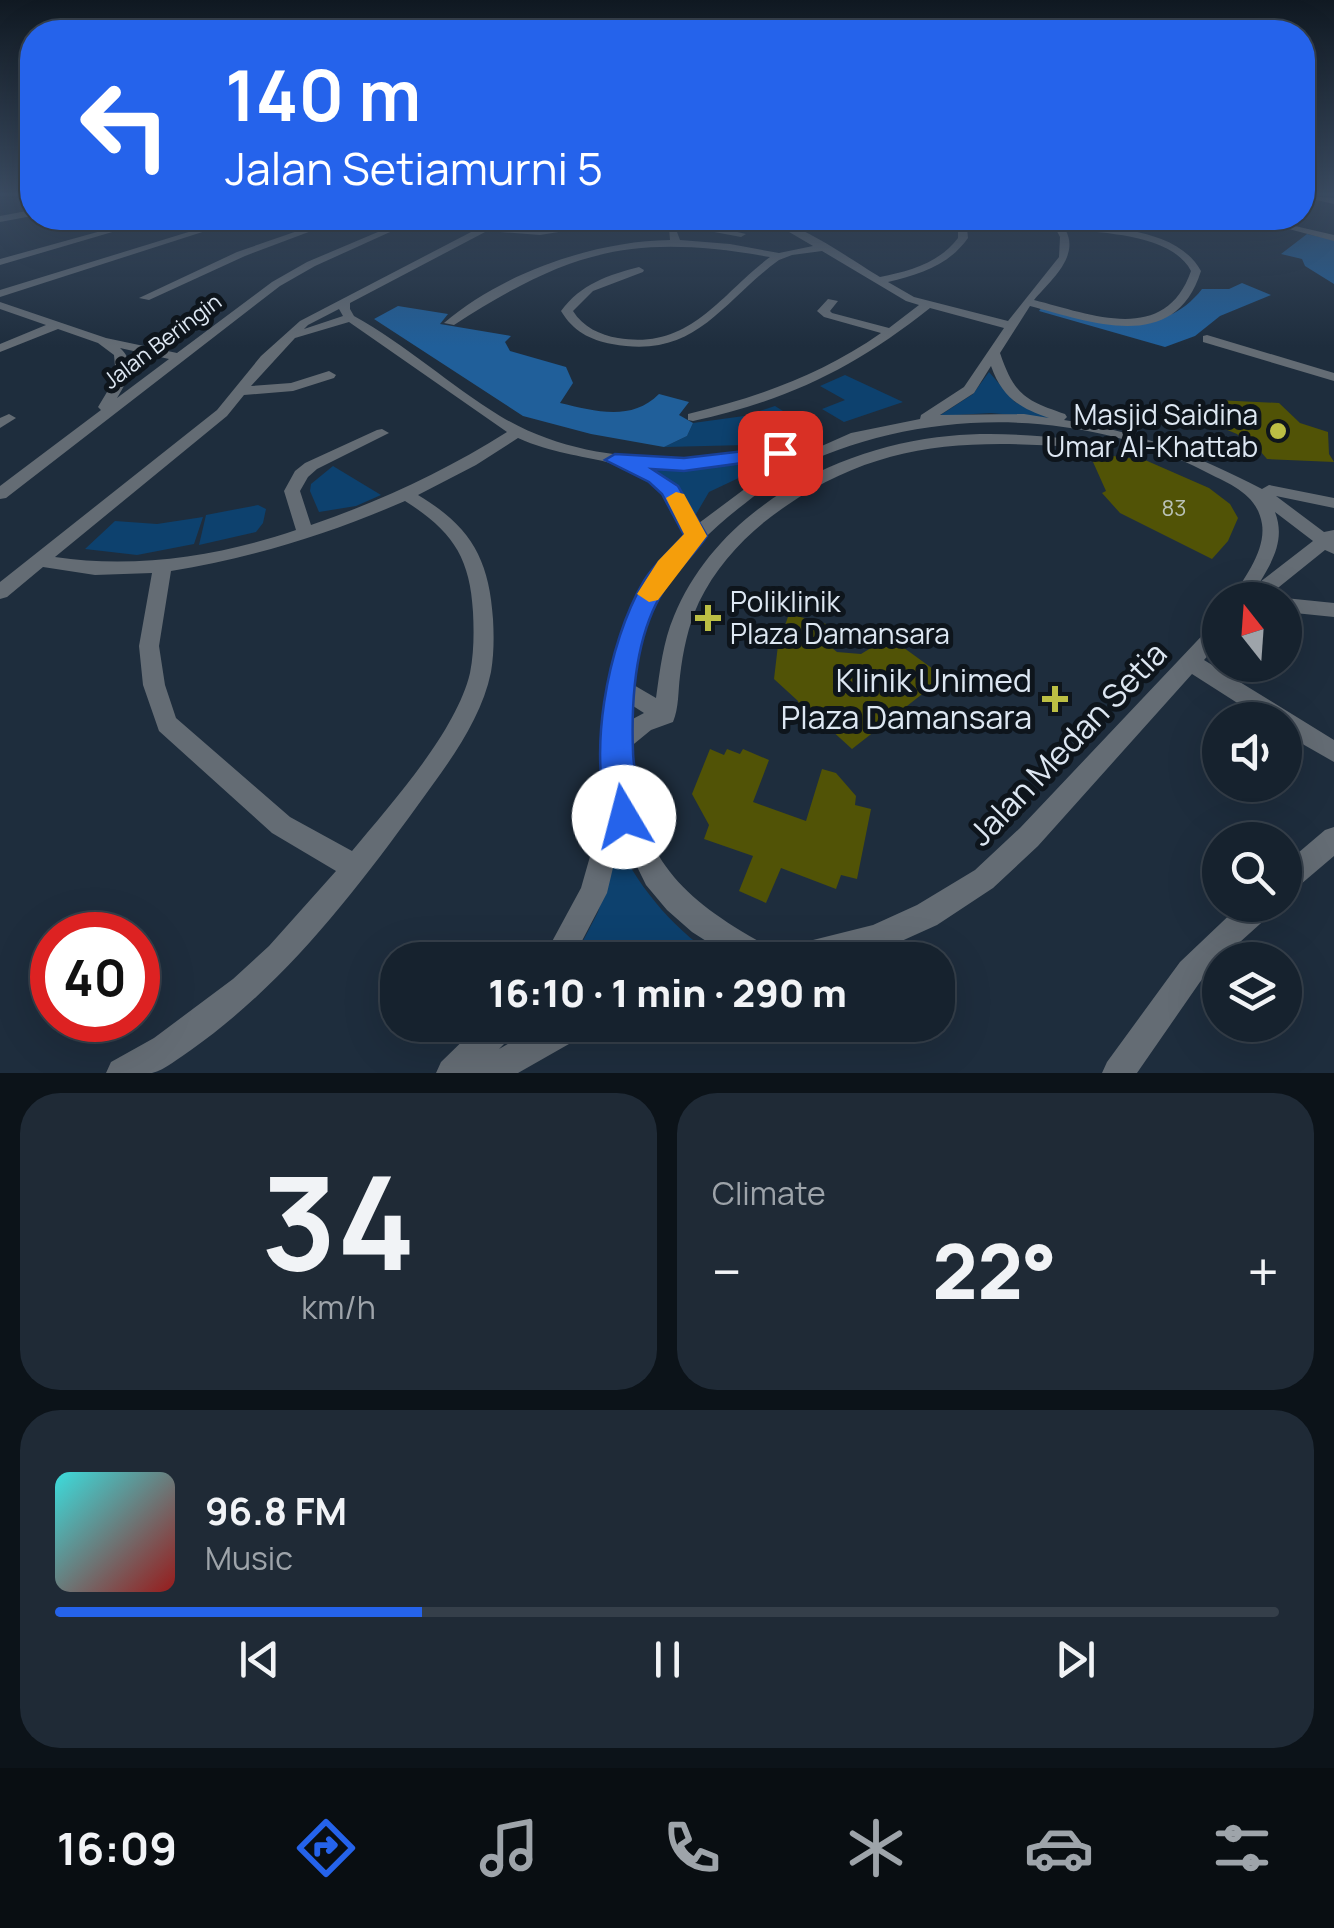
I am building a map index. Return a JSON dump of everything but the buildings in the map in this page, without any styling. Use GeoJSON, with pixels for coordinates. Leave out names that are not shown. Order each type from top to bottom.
{"type":"FeatureCollection","features":[{"type":"Feature","properties":{"kind":"street"},"geometry":{"type":"LineString","coordinates":[[0,262],[56,246]]}},
{"type":"Feature","properties":{"kind":"street"},"geometry":{"type":"LineString","coordinates":[[0,294],[153,246]]}},
{"type":"Feature","properties":{"kind":"street"},"geometry":{"type":"LineString","coordinates":[[145,298],[263,246]]}},
{"type":"Feature","properties":{"kind":"street","name":"Jalan Beringin"},"geometry":{"type":"LineString","coordinates":[[0,494],[276,284],[350,246]]}},
{"type":"Feature","properties":{"kind":"street"},"geometry":{"type":"LineString","coordinates":[[0,592],[222,413],[278,346],[304,322],[446,246]]}},
{"type":"Feature","properties":{"kind":"street"},"geometry":{"type":"LineString","coordinates":[[450,322],[494,293],[558,261],[626,246]]}},
{"type":"Feature","properties":{"kind":"street"},"geometry":{"type":"LineString","coordinates":[[729,246],[779,256],[825,248]]}},
{"type":"Feature","properties":{"kind":"street"},"geometry":{"type":"LineString","coordinates":[[821,246],[926,305],[1012,326]]}},
{"type":"Feature","properties":{"kind":"street"},"geometry":{"type":"LineString","coordinates":[[878,281],[916,271],[957,246]]}},
{"type":"Feature","properties":{"kind":"street"},"geometry":{"type":"LineString","coordinates":[[615,460],[711,463],[826,447],[920,420],[969,390],[1027,302],[1064,257],[1065,246]]}},
{"type":"Feature","properties":{"kind":"street"},"geometry":{"type":"LineString","coordinates":[[1027,302],[1101,320],[1148,320],[1175,306],[1192,286],[1196,274],[1192,264],[1173,246]]}},
{"type":"Feature","properties":{"kind":"street"},"geometry":{"type":"LineString","coordinates":[[640,270],[576,298],[567,311],[571,319],[580,328],[612,340],[654,345],[674,340],[698,328],[779,256]]}},
{"type":"Feature","properties":{"kind":"street"},"geometry":{"type":"LineString","coordinates":[[345,299],[344,309],[350,318],[445,387],[517,432],[615,460],[657,478],[671,491],[696,536]]}},
{"type":"Feature","properties":{"kind":"street"},"geometry":{"type":"LineString","coordinates":[[832,302],[823,311],[828,316],[893,333]]}},
{"type":"Feature","properties":{"kind":"street"},"geometry":{"type":"LineString","coordinates":[[0,305],[103,341],[178,357]]}},
{"type":"Feature","properties":{"kind":"street"},"geometry":{"type":"LineString","coordinates":[[693,417],[780,395],[893,333],[926,305]]}},
{"type":"Feature","properties":{"kind":"street"},"geometry":{"type":"LineString","coordinates":[[278,346],[350,318]]}},
{"type":"Feature","properties":{"kind":"street"},"geometry":{"type":"LineString","coordinates":[[0,348],[56,326]]}},
{"type":"Feature","properties":{"kind":"street"},"geometry":{"type":"LineString","coordinates":[[311,330],[370,329]]}},
{"type":"Feature","properties":{"kind":"street"},"geometry":{"type":"LineString","coordinates":[[131,347],[164,348],[210,334]]}},
{"type":"Feature","properties":{"kind":"street"},"geometry":{"type":"LineString","coordinates":[[1207,340],[1334,377]]}},
{"type":"Feature","properties":{"kind":"street"},"geometry":{"type":"LineString","coordinates":[[99,416],[123,377],[120,354],[103,341]]}},
{"type":"Feature","properties":{"kind":"street"},"geometry":{"type":"LineString","coordinates":[[994,354],[999,379],[1012,395],[1042,411],[1195,457],[1284,506],[1331,541],[1275,582]]}},
{"type":"Feature","properties":{"kind":"street"},"geometry":{"type":"LineString","coordinates":[[241,391],[292,386],[330,375]]}},
{"type":"Feature","properties":{"kind":"street"},"geometry":{"type":"LineString","coordinates":[[920,420],[1100,429]]}},
{"type":"Feature","properties":{"kind":"street"},"geometry":{"type":"LineString","coordinates":[[665,716],[672,656],[697,590],[738,535],[790,494],[852,460],[898,446],[968,438],[1072,442],[1060,424]]}},
{"type":"Feature","properties":{"kind":"street"},"geometry":{"type":"LineString","coordinates":[[42,561],[95,571],[162,567],[305,532],[405,494],[517,432]]}},
{"type":"Feature","properties":{"kind":"street"},"geometry":{"type":"LineString","coordinates":[[305,532],[292,491],[300,474],[382,433]]}},
{"type":"Feature","properties":{"kind":"street"},"geometry":{"type":"LineString","coordinates":[[727,942],[682,908],[635,842],[620,791],[618,744],[627,648],[644,603],[666,567],[696,536],[770,474],[826,447]]}},
{"type":"Feature","properties":{"kind":"street"},"geometry":{"type":"LineString","coordinates":[[1249,485],[1334,502]]}},
{"type":"Feature","properties":{"kind":"street"},"geometry":{"type":"LineString","coordinates":[[1249,485],[1271,514],[1274,532],[1250,582]]}},
{"type":"Feature","properties":{"kind":"street"},"geometry":{"type":"LineString","coordinates":[[122,1073],[163,1053],[260,976],[357,868],[441,754],[478,680],[484,638],[482,578],[469,552],[447,524],[405,494]]}},
{"type":"Feature","properties":{"kind":"street"},"geometry":{"type":"LineString","coordinates":[[162,567],[149,646],[154,685],[167,724],[281,825],[357,868]]}},
{"type":"Feature","properties":{"kind":"street"},"geometry":{"type":"LineString","coordinates":[[1302,607],[1334,610]]}},
{"type":"Feature","properties":{"kind":"street","name":"Jalan Medan Setia"},"geometry":{"type":"LineString","coordinates":[[862,942],[927,915],[984,879],[1029,837],[1202,650]]}},
{"type":"Feature","properties":{"kind":"street"},"geometry":{"type":"LineString","coordinates":[[1191,663],[1254,702]]}},
{"type":"Feature","properties":{"kind":"street"},"geometry":{"type":"LineString","coordinates":[[621,688],[665,716]]}},
{"type":"Feature","properties":{"kind":"street"},"geometry":{"type":"LineString","coordinates":[[618,744],[643,723],[665,716]]}},
{"type":"Feature","properties":{"kind":"street"},"geometry":{"type":"LineString","coordinates":[[1302,732],[1334,752]]}},
{"type":"Feature","properties":{"kind":"street"},"geometry":{"type":"LineString","coordinates":[[566,942],[594,893],[620,791]]}},
{"type":"Feature","properties":{"kind":"street"},"geometry":{"type":"LineString","coordinates":[[1302,866],[1334,839]]}},
{"type":"Feature","properties":{"kind":"street"},"geometry":{"type":"LineString","coordinates":[[1118,1073],[1190,972],[1242,922]]}},
{"type":"Feature","properties":{"kind":"street"},"geometry":{"type":"LineString","coordinates":[[452,1073],[484,1042]]}},
{"type":"Feature","properties":{"kind":"street"},"geometry":{"type":"LineString","coordinates":[[487,1073],[542,1042]]}},
{"type":"Feature","properties":{"kind":"shaded area"},"geometry":{"type":"Polygon","coordinates":[[[1291,246],[1334,246],[1334,284],[1305,266],[1302,259],[1281,254],[1291,246]]]}},
{"type":"Feature","properties":{"kind":"shaded area"},"geometry":{"type":"Polygon","coordinates":[[[1242,283],[1271,295],[1220,316],[1195,336],[1165,347],[1039,311],[1042,307],[1106,321],[1147,322],[1185,306],[1202,289],[1229,289],[1242,283]]]}},
{"type":"Feature","properties":{"kind":"shaded area"},"geometry":{"type":"Polygon","coordinates":[[[398,306],[448,314],[440,324],[511,336],[505,342],[510,351],[566,367],[573,383],[560,403],[599,411],[625,411],[648,403],[659,394],[689,402],[679,415],[693,423],[687,436],[664,447],[523,416],[374,319],[398,306]]]}},
{"type":"Feature","properties":{"kind":"shaded area"},"geometry":{"type":"Polygon","coordinates":[[[989,372],[1015,402],[1058,419],[991,413],[939,416],[973,394],[989,372]]]}},
{"type":"Feature","properties":{"kind":"shaded area"},"geometry":{"type":"Polygon","coordinates":[[[845,375],[903,402],[844,422],[822,409],[845,400],[820,386],[845,375]]]}},
{"type":"Feature","properties":{"kind":"shaded area"},"geometry":{"type":"Polygon","coordinates":[[[775,406],[815,431],[747,445],[664,447],[687,436],[693,423],[744,416],[775,406]]]}},
{"type":"Feature","properties":{"kind":"shaded area"},"geometry":{"type":"Polygon","coordinates":[[[757,459],[766,465],[709,492],[692,521],[632,464],[757,459]]]}},
{"type":"Feature","properties":{"kind":"shaded area"},"geometry":{"type":"Polygon","coordinates":[[[333,466],[381,495],[356,506],[319,512],[311,484],[333,466]]]}},
{"type":"Feature","properties":{"kind":"shaded area"},"geometry":{"type":"Polygon","coordinates":[[[258,505],[266,509],[256,532],[199,545],[206,515],[258,505]]]}},
{"type":"Feature","properties":{"kind":"shaded area"},"geometry":{"type":"Polygon","coordinates":[[[203,517],[194,544],[137,555],[85,549],[115,521],[157,524],[203,517]]]}},
{"type":"Feature","properties":{"kind":"shaded area"},"geometry":{"type":"Polygon","coordinates":[[[618,845],[662,910],[697,942],[582,942],[598,912],[618,845]]]}},
{"type":"Feature","properties":{"kind":"slow traffic"},"geometry":{"type":"LineString","coordinates":[[649,594],[666,567],[696,536],[676,498]]}},
{"type":"Feature","properties":{"kind":"place","name":"Masjid Saidina Umar Al-Khattab"},"geometry":{"type":"Point","coordinates":[1278,431]}},
{"type":"Feature","properties":{"kind":"place","name":"Poliklinik Plaza Damansara"},"geometry":{"type":"Point","coordinates":[708,618]}},
{"type":"Feature","properties":{"kind":"place","name":"Klinik Unimed Plaza Damansara"},"geometry":{"type":"Point","coordinates":[1055,699]}},
{"type":"Feature","properties":{"kind":"route"},"geometry":{"type":"LineString","coordinates":[[624,817],[617,722],[627,648],[654,584],[696,536],[671,491],[657,478],[615,460],[711,463],[780,453]]}}]}
